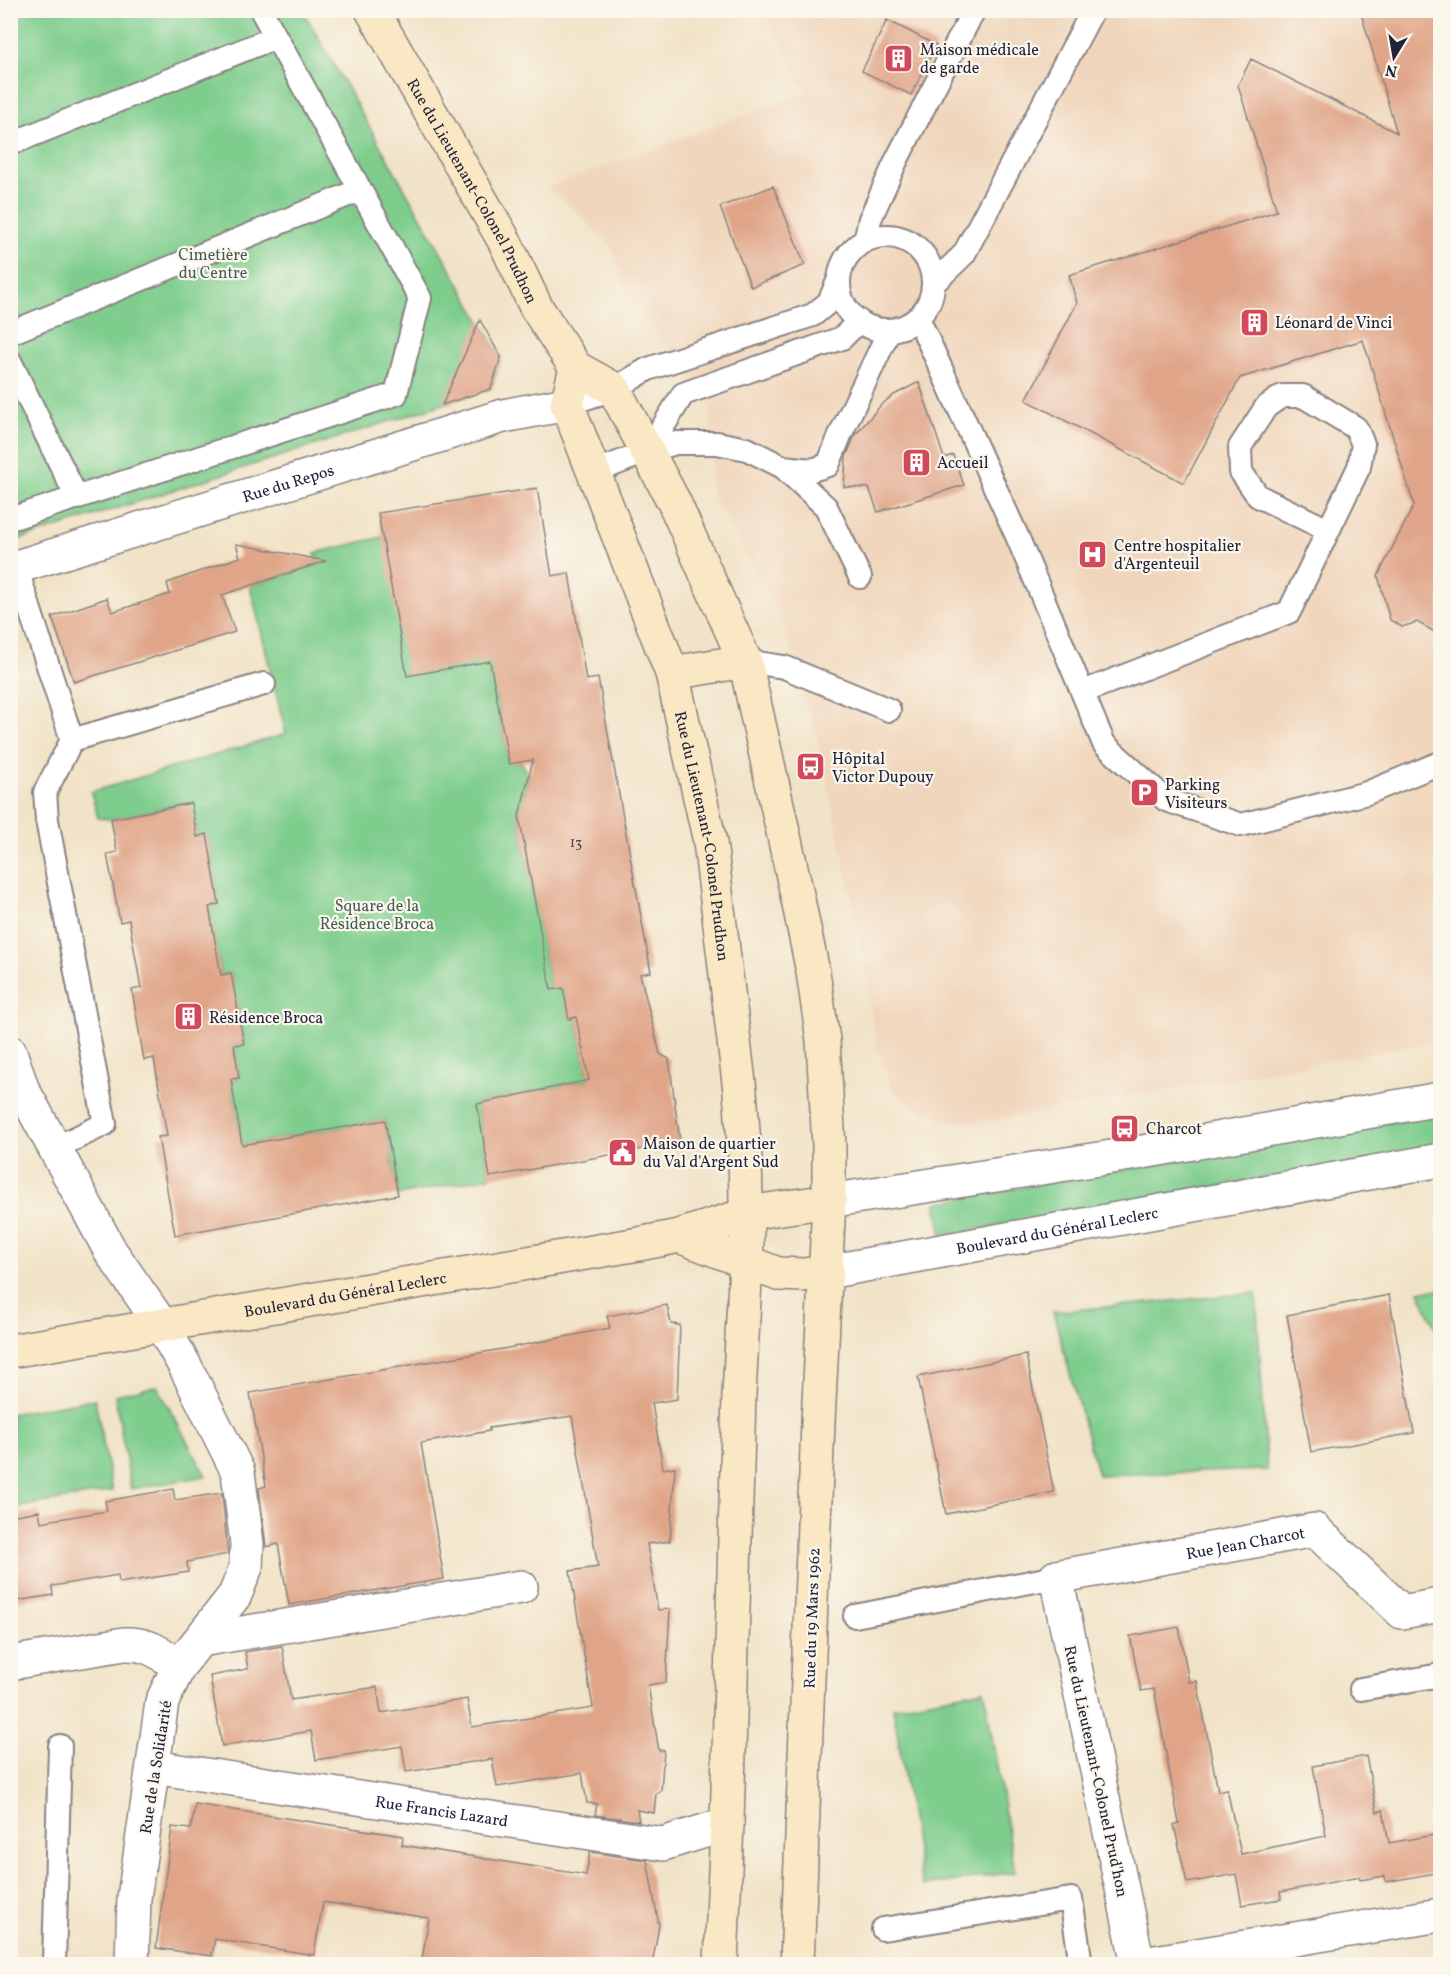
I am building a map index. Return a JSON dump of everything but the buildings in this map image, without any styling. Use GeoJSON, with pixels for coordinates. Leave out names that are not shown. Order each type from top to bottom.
{"type":"FeatureCollection","features":[{"type":"Feature","properties":{"kind":"main road","name":"Rue du Lieutenant-Colonel Prudhon"},"geometry":{"type":"LineString","coordinates":[[372,10],[506,242],[536,307],[576,368],[614,389]]}},
{"type":"Feature","properties":{"kind":"main road"},"geometry":{"type":"LineString","coordinates":[[567,404],[576,368]]}},
{"type":"Feature","properties":{"kind":"main road"},"geometry":{"type":"LineString","coordinates":[[614,389],[674,502],[745,661],[813,972],[823,1040],[829,1201],[827,1272]]}},
{"type":"Feature","properties":{"kind":"main road","name":"Rue du Lieutenant-Colonel Prudhon"},"geometry":{"type":"LineString","coordinates":[[567,404],[672,673],[710,842],[741,1091],[747,1262],[739,1395],[727,1824]]}},
{"type":"Feature","properties":{"kind":"main road"},"geometry":{"type":"LineString","coordinates":[[672,673],[745,661]]}},
{"type":"Feature","properties":{"kind":"main road","name":"Boulevard du Général Leclerc"},"geometry":{"type":"LineString","coordinates":[[10,1351],[679,1236],[747,1214],[829,1201]]}},
{"type":"Feature","properties":{"kind":"main road","name":"Boulevard du Général Leclerc"},"geometry":{"type":"LineString","coordinates":[[679,1236],[778,1274],[803,1275],[827,1272]]}},
{"type":"Feature","properties":{"kind":"main road","name":"Rue du 19 Mars 1962"},"geometry":{"type":"LineString","coordinates":[[797,1965],[818,1422],[827,1272]]}},
{"type":"Feature","properties":{"kind":"main road"},"geometry":{"type":"LineString","coordinates":[[721,1965],[727,1824]]}},
{"type":"Feature","properties":{"kind":"street","name":"Rue du Repos"},"geometry":{"type":"LineString","coordinates":[[13,568],[503,416],[567,404]]}},
{"type":"Feature","properties":{"kind":"street"},"geometry":{"type":"LineString","coordinates":[[10,1052],[16,1090]]}},
{"type":"Feature","properties":{"kind":"street","name":"Rue de la Solidarité"},"geometry":{"type":"LineString","coordinates":[[16,1090],[55,1148],[111,1252],[161,1324],[185,1366],[238,1472],[247,1544],[246,1567],[235,1595],[180,1666],[162,1702],[134,1898],[132,1965]]}},
{"type":"Feature","properties":{"kind":"street","name":"Boulevard du Général Leclerc"},"geometry":{"type":"LineString","coordinates":[[829,1201],[1126,1154],[1440,1099]]}},
{"type":"Feature","properties":{"kind":"street","name":"Boulevard du Général Leclerc"},"geometry":{"type":"LineString","coordinates":[[827,1272],[1440,1160]]}},
{"type":"Feature","properties":{"kind":"street","name":"Rue Jean Charcot"},"geometry":{"type":"LineString","coordinates":[[1056,1577],[1315,1530],[1402,1612],[1440,1605]]}},
{"type":"Feature","properties":{"kind":"street","name":"Rue du Lieutenant-Colonel Prud'hon"},"geometry":{"type":"LineString","coordinates":[[1056,1577],[1138,1965]]}},
{"type":"Feature","properties":{"kind":"street"},"geometry":{"type":"LineString","coordinates":[[200,1640],[521,1587]]}},
{"type":"Feature","properties":{"kind":"street"},"geometry":{"type":"LineString","coordinates":[[10,1663],[124,1644],[138,1644],[154,1649],[180,1666]]}},
{"type":"Feature","properties":{"kind":"street","name":"Rue Francis Lazard"},"geometry":{"type":"LineString","coordinates":[[153,1767],[663,1844],[727,1824]]}},
{"type":"Feature","properties":{"kind":"street"},"geometry":{"type":"LineString","coordinates":[[1143,1965],[1440,1915]]}},
{"type":"Feature","properties":{"kind":"lane"},"geometry":{"type":"LineString","coordinates":[[10,519],[396,394],[420,298],[261,10]]}},
{"type":"Feature","properties":{"kind":"lane"},"geometry":{"type":"LineString","coordinates":[[866,240],[870,219],[897,159],[974,10]]}},
{"type":"Feature","properties":{"kind":"lane"},"geometry":{"type":"LineString","coordinates":[[934,283],[964,254],[1093,10]]}},
{"type":"Feature","properties":{"kind":"lane"},"geometry":{"type":"LineString","coordinates":[[10,144],[276,37]]}},
{"type":"Feature","properties":{"kind":"lane"},"geometry":{"type":"LineString","coordinates":[[10,333],[360,190]]}},
{"type":"Feature","properties":{"kind":"lane"},"geometry":{"type":"LineString","coordinates":[[567,404],[614,389],[648,369],[813,315],[829,302],[843,264],[852,251],[866,240],[881,236],[896,237],[911,243],[923,253],[931,267],[934,283],[927,308],[918,318],[904,327],[889,331],[873,328],[858,321],[847,310],[840,296],[839,279]]}},
{"type":"Feature","properties":{"kind":"lane"},"geometry":{"type":"LineString","coordinates":[[918,318],[1017,536],[1104,744],[1166,800],[1241,825],[1366,793],[1440,763]]}},
{"type":"Feature","properties":{"kind":"lane"},"geometry":{"type":"LineString","coordinates":[[648,451],[683,394],[842,338],[858,321]]}},
{"type":"Feature","properties":{"kind":"lane"},"geometry":{"type":"LineString","coordinates":[[783,467],[812,470],[828,465],[889,331]]}},
{"type":"Feature","properties":{"kind":"lane"},"geometry":{"type":"LineString","coordinates":[[10,361],[77,498]]}},
{"type":"Feature","properties":{"kind":"lane"},"geometry":{"type":"LineString","coordinates":[[1083,692],[1289,612],[1359,467],[1363,444],[1356,428],[1303,396],[1282,396],[1266,407],[1240,447],[1241,472],[1258,496],[1328,530]]}},
{"type":"Feature","properties":{"kind":"lane"},"geometry":{"type":"LineString","coordinates":[[595,472],[648,451],[676,443],[717,442],[747,449],[783,467],[826,507],[860,577]]}},
{"type":"Feature","properties":{"kind":"lane"},"geometry":{"type":"LineString","coordinates":[[13,568],[72,740]]}},
{"type":"Feature","properties":{"kind":"lane"},"geometry":{"type":"LineString","coordinates":[[745,661],[784,667],[889,710]]}},
{"type":"Feature","properties":{"kind":"lane"},"geometry":{"type":"LineString","coordinates":[[55,1148],[105,1124],[47,820],[45,792],[72,740],[264,684]]}},
{"type":"Feature","properties":{"kind":"lane"},"geometry":{"type":"LineString","coordinates":[[855,1616],[1056,1577]]}},
{"type":"Feature","properties":{"kind":"lane"},"geometry":{"type":"LineString","coordinates":[[1361,1689],[1440,1675]]}},
{"type":"Feature","properties":{"kind":"lane"},"geometry":{"type":"LineString","coordinates":[[54,1965],[60,1746]]}},
{"type":"Feature","properties":{"kind":"lane"},"geometry":{"type":"LineString","coordinates":[[882,1929],[1071,1899],[1081,1965]]}},
{"type":"Feature","properties":{"kind":"shaded area","name":"Centre hospitalier d'Argenteuil"},"geometry":{"type":"Polygon","coordinates":[[[765,11],[1440,11],[1440,1041],[976,1123],[948,1121],[909,1104],[892,1089],[877,1048],[854,907],[818,741],[779,611],[712,496],[710,404],[629,297],[611,245],[548,187],[806,93],[765,11]]]}},
{"type":"Feature","properties":{"kind":"green space","name":"Cimetière du Centre"},"geometry":{"type":"Polygon","coordinates":[[[11,11],[303,11],[501,357],[491,389],[11,542],[11,11]]]}},
{"type":"Feature","properties":{"kind":"green space","name":"Square de la Résidence Broca"},"geometry":{"type":"Polygon","coordinates":[[[382,537],[501,659],[496,695],[509,763],[521,762],[529,775],[519,816],[551,989],[563,988],[569,1018],[576,1017],[589,1080],[477,1104],[490,1177],[398,1195],[385,1120],[242,1145],[231,1079],[239,1078],[234,1045],[244,1043],[231,973],[221,975],[209,907],[219,904],[207,835],[197,837],[190,803],[111,819],[98,818],[91,792],[286,734],[250,586],[318,564],[315,553],[382,537]]]}},
{"type":"Feature","properties":{"kind":"green space"},"geometry":{"type":"Polygon","coordinates":[[[1440,1113],[1440,1147],[942,1236],[936,1203],[1440,1113]]]}},
{"type":"Feature","properties":{"kind":"green space"},"geometry":{"type":"Polygon","coordinates":[[[1440,1290],[1440,1338],[1419,1291],[1440,1290]]]}},
{"type":"Feature","properties":{"kind":"green space"},"geometry":{"type":"Polygon","coordinates":[[[1256,1293],[1267,1470],[1098,1475],[1053,1312],[1256,1293]]]}},
{"type":"Feature","properties":{"kind":"green space"},"geometry":{"type":"Polygon","coordinates":[[[157,1386],[206,1476],[131,1489],[115,1395],[157,1386]]]}},
{"type":"Feature","properties":{"kind":"green space"},"geometry":{"type":"Polygon","coordinates":[[[95,1399],[112,1491],[14,1508],[10,1488],[11,1414],[95,1399]]]}},
{"type":"Feature","properties":{"kind":"green space"},"geometry":{"type":"Polygon","coordinates":[[[984,1690],[1015,1872],[922,1886],[893,1707],[984,1690]]]}},
{"type":"Feature","properties":{"kind":"place","name":"Maison médicale de garde"},"geometry":{"type":"Point","coordinates":[899,58]}},
{"type":"Feature","properties":{"kind":"place","name":"Léonard de Vinci"},"geometry":{"type":"Point","coordinates":[1254,322]}},
{"type":"Feature","properties":{"kind":"place","name":"Accueil"},"geometry":{"type":"Point","coordinates":[916,462]}},
{"type":"Feature","properties":{"kind":"place","name":"Centre hospitalier d'Argenteuil"},"geometry":{"type":"Point","coordinates":[1093,554]}},
{"type":"Feature","properties":{"kind":"place","name":"Hôpital Victor Dupouy"},"geometry":{"type":"Point","coordinates":[811,767]}},
{"type":"Feature","properties":{"kind":"place","name":"Parking Visiteurs"},"geometry":{"type":"Point","coordinates":[1144,793]}},
{"type":"Feature","properties":{"kind":"place","name":"Résidence Broca"},"geometry":{"type":"Point","coordinates":[188,1017]}},
{"type":"Feature","properties":{"kind":"place","name":"Charcot"},"geometry":{"type":"Point","coordinates":[1125,1128]}},
{"type":"Feature","properties":{"kind":"place","name":"Maison de quartier du Val d'Argent Sud"},"geometry":{"type":"Point","coordinates":[622,1152]}}]}
